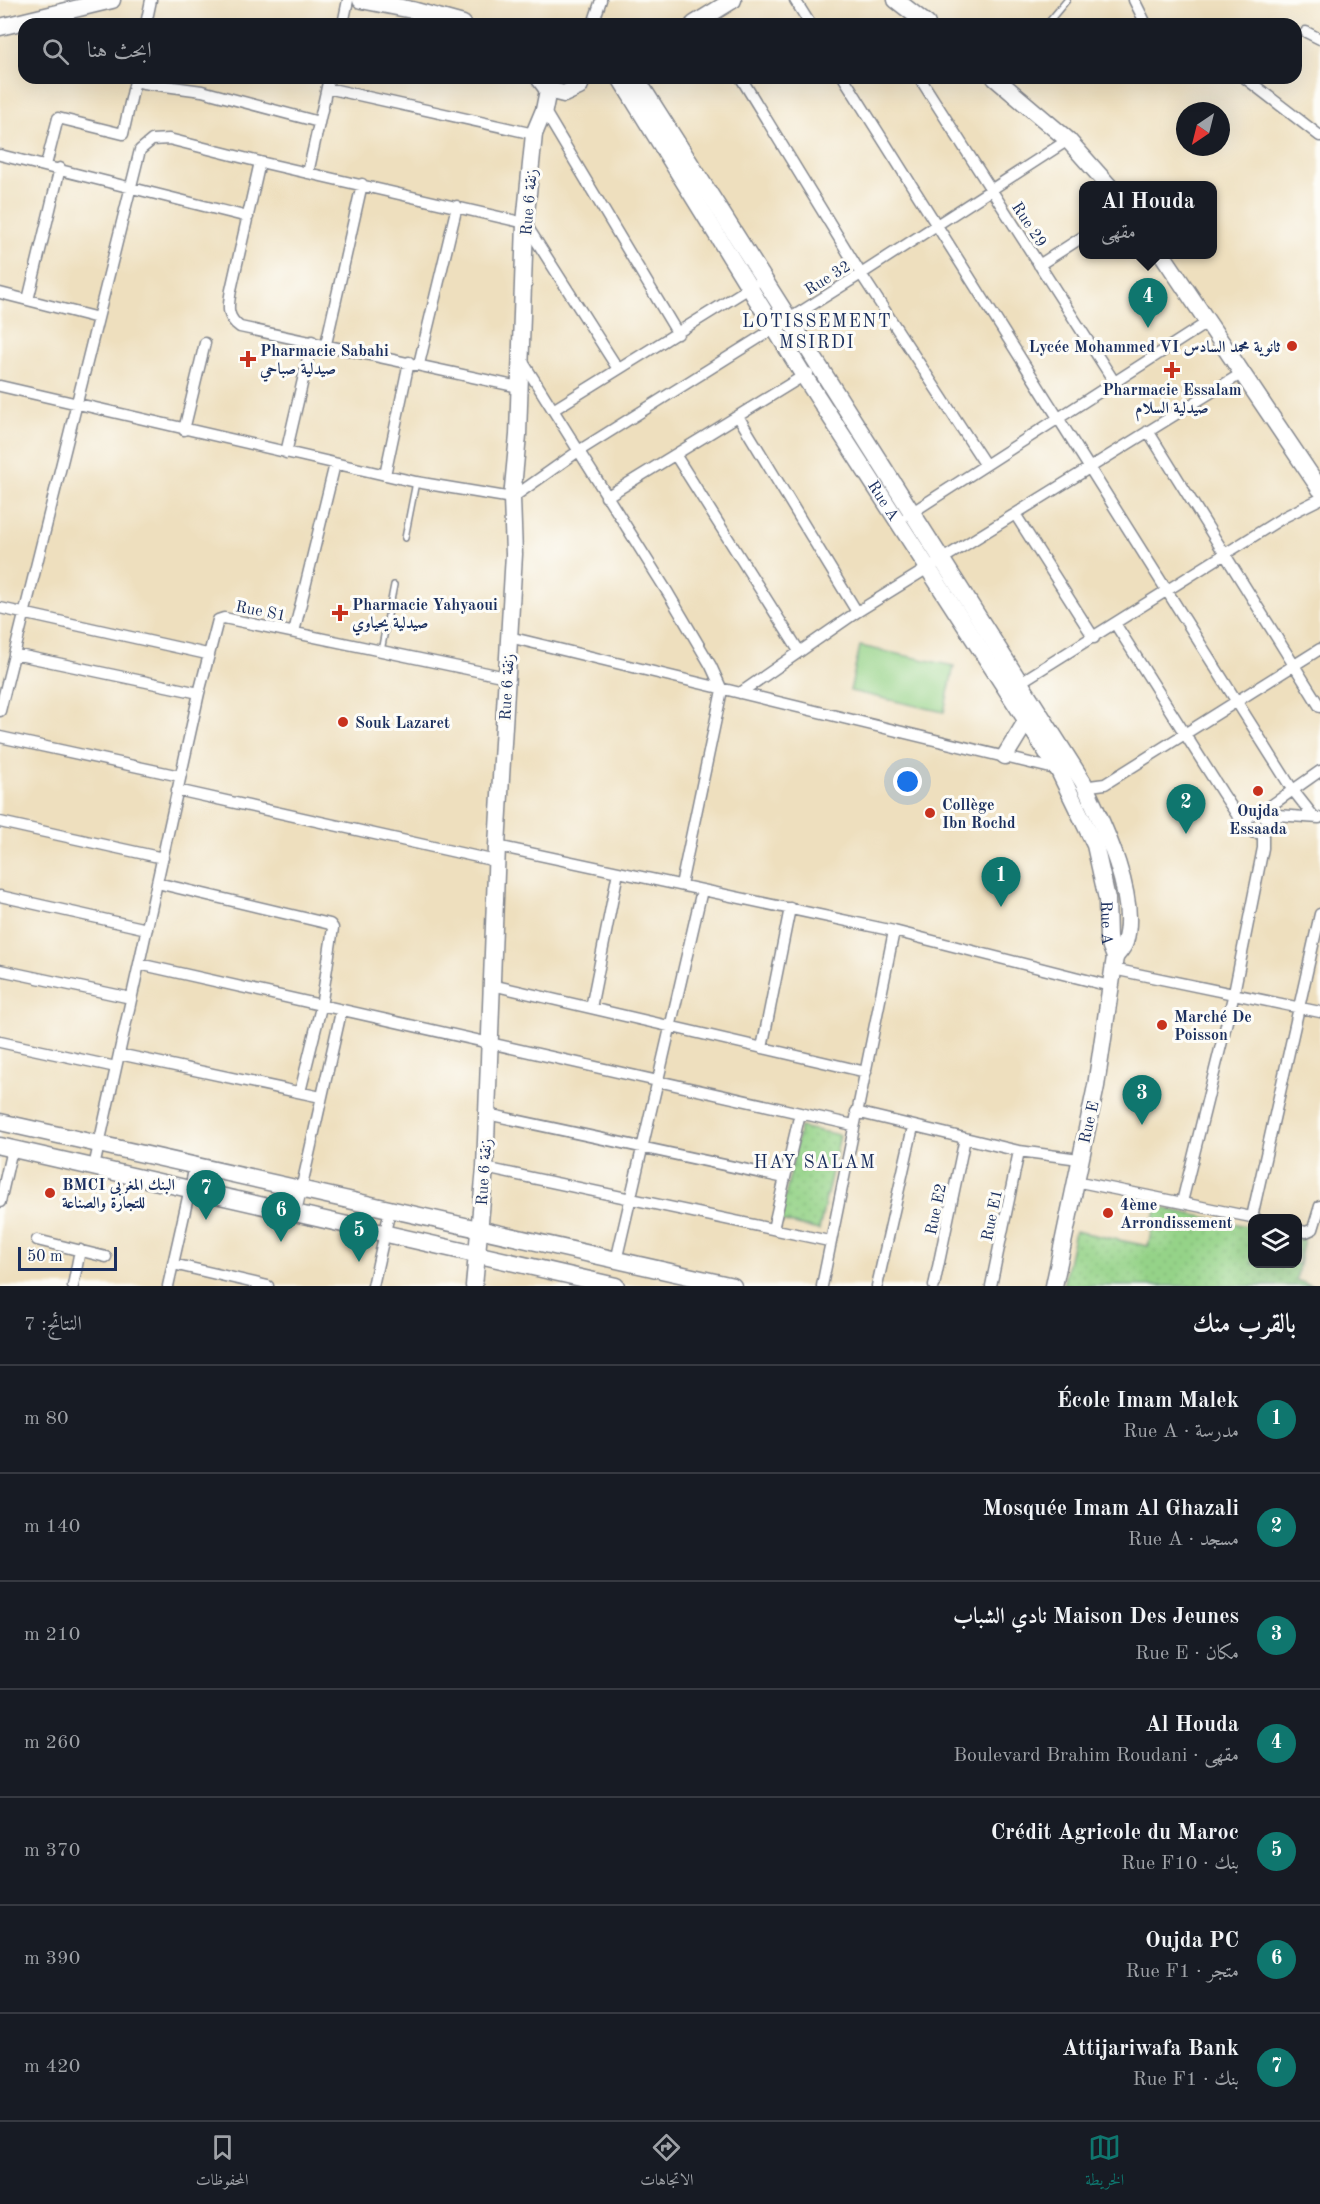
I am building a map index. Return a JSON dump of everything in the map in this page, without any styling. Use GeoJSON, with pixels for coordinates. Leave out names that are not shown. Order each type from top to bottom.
{"type":"FeatureCollection","features":[{"type":"Feature","properties":{"kind":"street"},"geometry":{"type":"LineString","coordinates":[[37,18],[112,0]]}},
{"type":"Feature","properties":{"kind":"street"},"geometry":{"type":"LineString","coordinates":[[148,18],[151,0]]}},
{"type":"Feature","properties":{"kind":"street"},"geometry":{"type":"LineString","coordinates":[[344,18],[348,0]]}},
{"type":"Feature","properties":{"kind":"street"},"geometry":{"type":"LineString","coordinates":[[361,0],[414,5],[448,18]]}},
{"type":"Feature","properties":{"kind":"street"},"geometry":{"type":"LineString","coordinates":[[595,18],[601,0]]}},
{"type":"Feature","properties":{"kind":"street"},"geometry":{"type":"LineString","coordinates":[[708,18],[733,0]]}},
{"type":"Feature","properties":{"kind":"street"},"geometry":{"type":"LineString","coordinates":[[795,0],[806,18]]}},
{"type":"Feature","properties":{"kind":"street"},"geometry":{"type":"LineString","coordinates":[[896,0],[919,18]]}},
{"type":"Feature","properties":{"kind":"street"},"geometry":{"type":"LineString","coordinates":[[1134,0],[1143,18]]}},
{"type":"Feature","properties":{"kind":"street"},"geometry":{"type":"LineString","coordinates":[[0,27],[18,23]]}},
{"type":"Feature","properties":{"kind":"street"},"geometry":{"type":"LineString","coordinates":[[1306,32],[1320,39]]}},
{"type":"Feature","properties":{"kind":"street"},"geometry":{"type":"LineString","coordinates":[[46,165],[58,119],[62,117],[123,134],[134,84]]}},
{"type":"Feature","properties":{"kind":"street"},"geometry":{"type":"LineString","coordinates":[[163,84],[202,91],[319,122]]}},
{"type":"Feature","properties":{"kind":"street"},"geometry":{"type":"LineString","coordinates":[[308,172],[328,84]]}},
{"type":"Feature","properties":{"kind":"street"},"geometry":{"type":"LineString","coordinates":[[332,84],[534,134]]}},
{"type":"Feature","properties":{"kind":"street"},"geometry":{"type":"LineString","coordinates":[[543,84],[564,94],[572,92],[578,84]]}},
{"type":"Feature","properties":{"kind":"street","name":"Rue 6 زنقة"},"geometry":{"type":"LineString","coordinates":[[474,1286],[485,1168],[497,853],[514,554],[512,498],[521,358],[525,223],[534,134],[544,110],[543,84]]}},
{"type":"Feature","properties":{"kind":"street","name":"Rue A"},"geometry":{"type":"LineString","coordinates":[[624,84],[697,189],[1013,687],[1083,782],[1113,851],[1126,898],[1125,944],[1114,963]]}},
{"type":"Feature","properties":{"kind":"street","name":"Rue A"},"geometry":{"type":"LineString","coordinates":[[639,84],[697,189]]}},
{"type":"Feature","properties":{"kind":"street"},"geometry":{"type":"LineString","coordinates":[[745,84],[861,274],[985,464]]}},
{"type":"Feature","properties":{"kind":"street"},"geometry":{"type":"LineString","coordinates":[[848,84],[1292,789],[1317,818]]}},
{"type":"Feature","properties":{"kind":"street","name":"Rue 29"},"geometry":{"type":"LineString","coordinates":[[924,84],[1115,383]]}},
{"type":"Feature","properties":{"kind":"street"},"geometry":{"type":"LineString","coordinates":[[1003,84],[1068,140],[1105,181]]}},
{"type":"Feature","properties":{"kind":"street"},"geometry":{"type":"LineString","coordinates":[[1253,84],[1320,136]]}},
{"type":"Feature","properties":{"kind":"street"},"geometry":{"type":"LineString","coordinates":[[544,110],[678,334]]}},
{"type":"Feature","properties":{"kind":"street"},"geometry":{"type":"LineString","coordinates":[[0,711],[4,674],[14,654],[74,405],[140,150],[152,140],[161,138],[525,223],[618,369]]}},
{"type":"Feature","properties":{"kind":"street","name":"Rue 32"},"geometry":{"type":"LineString","coordinates":[[512,498],[577,452],[861,274],[990,188],[1068,140]]}},
{"type":"Feature","properties":{"kind":"street"},"geometry":{"type":"LineString","coordinates":[[0,155],[60,168],[248,217]]}},
{"type":"Feature","properties":{"kind":"street"},"geometry":{"type":"LineString","coordinates":[[260,162],[231,290],[230,316],[240,327],[312,340],[519,387]]}},
{"type":"Feature","properties":{"kind":"street"},"geometry":{"type":"LineString","coordinates":[[28,300],[60,168]]}},
{"type":"Feature","properties":{"kind":"street"},"geometry":{"type":"LineString","coordinates":[[326,344],[362,184]]}},
{"type":"Feature","properties":{"kind":"street"},"geometry":{"type":"LineString","coordinates":[[385,475],[457,206]]}},
{"type":"Feature","properties":{"kind":"street"},"geometry":{"type":"LineString","coordinates":[[1039,265],[1079,239]]}},
{"type":"Feature","properties":{"kind":"street"},"geometry":{"type":"LineString","coordinates":[[1165,259],[1318,481]]}},
{"type":"Feature","properties":{"kind":"street"},"geometry":{"type":"LineString","coordinates":[[553,410],[756,284]]}},
{"type":"Feature","properties":{"kind":"street"},"geometry":{"type":"LineString","coordinates":[[0,293],[98,318]]}},
{"type":"Feature","properties":{"kind":"street"},"geometry":{"type":"LineString","coordinates":[[904,518],[1208,322]]}},
{"type":"Feature","properties":{"kind":"street"},"geometry":{"type":"LineString","coordinates":[[286,453],[312,340]]}},
{"type":"Feature","properties":{"kind":"street"},"geometry":{"type":"LineString","coordinates":[[184,430],[205,344]]}},
{"type":"Feature","properties":{"kind":"street"},"geometry":{"type":"LineString","coordinates":[[521,358],[577,452],[668,593],[711,666],[722,690],[681,885]]}},
{"type":"Feature","properties":{"kind":"street"},"geometry":{"type":"LineString","coordinates":[[606,497],[811,371]]}},
{"type":"Feature","properties":{"kind":"street"},"geometry":{"type":"LineString","coordinates":[[740,693],[856,612],[1090,470],[1244,372]]}},
{"type":"Feature","properties":{"kind":"street"},"geometry":{"type":"LineString","coordinates":[[0,386],[74,405],[416,482],[512,498]]}},
{"type":"Feature","properties":{"kind":"street"},"geometry":{"type":"LineString","coordinates":[[738,416],[856,612]]}},
{"type":"Feature","properties":{"kind":"street"},"geometry":{"type":"LineString","coordinates":[[1148,431],[1320,707]]}},
{"type":"Feature","properties":{"kind":"street"},"geometry":{"type":"LineString","coordinates":[[676,456],[799,651]]}},
{"type":"Feature","properties":{"kind":"street"},"geometry":{"type":"LineString","coordinates":[[294,632],[335,464]]}},
{"type":"Feature","properties":{"kind":"street"},"geometry":{"type":"LineString","coordinates":[[1013,687],[1116,625],[1223,554],[1284,517],[1320,499]]}},
{"type":"Feature","properties":{"kind":"street"},"geometry":{"type":"LineString","coordinates":[[1015,514],[1094,638]]}},
{"type":"Feature","properties":{"kind":"street"},"geometry":{"type":"LineString","coordinates":[[0,608],[207,654]]}},
{"type":"Feature","properties":{"kind":"street","name":"Rue S1"},"geometry":{"type":"LineString","coordinates":[[94,1167],[215,625],[224,618],[506,678]]}},
{"type":"Feature","properties":{"kind":"street"},"geometry":{"type":"LineString","coordinates":[[1116,625],[1237,815],[1255,832],[1263,831]]}},
{"type":"Feature","properties":{"kind":"street"},"geometry":{"type":"LineString","coordinates":[[509,637],[722,690],[1005,756],[1059,771],[1090,786],[1105,784],[1320,649]]}},
{"type":"Feature","properties":{"kind":"street"},"geometry":{"type":"LineString","coordinates":[[14,654],[198,693]]}},
{"type":"Feature","properties":{"kind":"street","name":"Rue A"},"geometry":{"type":"LineString","coordinates":[[1013,687],[1027,720],[1059,771],[1095,845],[1107,899],[1108,939],[1114,963]]}},
{"type":"Feature","properties":{"kind":"street"},"geometry":{"type":"LineString","coordinates":[[1005,756],[1027,720]]}},
{"type":"Feature","properties":{"kind":"street"},"geometry":{"type":"LineString","coordinates":[[0,737],[180,776]]}},
{"type":"Feature","properties":{"kind":"street"},"geometry":{"type":"LineString","coordinates":[[1182,1202],[1234,993],[1263,848],[1263,816],[1292,789],[1320,771]]}},
{"type":"Feature","properties":{"kind":"street"},"geometry":{"type":"LineString","coordinates":[[177,790],[497,853],[618,872],[681,885],[894,931],[1110,986]]}},
{"type":"Feature","properties":{"kind":"street"},"geometry":{"type":"LineString","coordinates":[[1247,823],[1251,815],[1317,818]]}},
{"type":"Feature","properties":{"kind":"street"},"geometry":{"type":"LineString","coordinates":[[0,822],[163,858]]}},
{"type":"Feature","properties":{"kind":"street"},"geometry":{"type":"LineString","coordinates":[[591,1008],[618,872]]}},
{"type":"Feature","properties":{"kind":"street"},"geometry":{"type":"LineString","coordinates":[[157,883],[330,924],[334,934],[321,1007],[300,1092]]}},
{"type":"Feature","properties":{"kind":"street"},"geometry":{"type":"LineString","coordinates":[[616,1261],[702,890]]}},
{"type":"Feature","properties":{"kind":"street"},"geometry":{"type":"LineString","coordinates":[[0,896],[147,929]]}},
{"type":"Feature","properties":{"kind":"street"},"geometry":{"type":"LineString","coordinates":[[762,1048],[790,908]]}},
{"type":"Feature","properties":{"kind":"street"},"geometry":{"type":"LineString","coordinates":[[1255,1214],[1320,914]]}},
{"type":"Feature","properties":{"kind":"street"},"geometry":{"type":"LineString","coordinates":[[822,1286],[894,931]]}},
{"type":"Feature","properties":{"kind":"street"},"geometry":{"type":"LineString","coordinates":[[1114,963],[1320,1012]]}},
{"type":"Feature","properties":{"kind":"street","name":"Rue E"},"geometry":{"type":"LineString","coordinates":[[1054,1286],[1096,1086],[1114,963]]}},
{"type":"Feature","properties":{"kind":"street"},"geometry":{"type":"LineString","coordinates":[[139,964],[341,1012],[490,1043],[853,1125]]}},
{"type":"Feature","properties":{"kind":"street"},"geometry":{"type":"LineString","coordinates":[[0,970],[131,998]]}},
{"type":"Feature","properties":{"kind":"street"},"geometry":{"type":"LineString","coordinates":[[492,985],[866,1071]]}},
{"type":"Feature","properties":{"kind":"street"},"geometry":{"type":"LineString","coordinates":[[296,1212],[341,1012]]}},
{"type":"Feature","properties":{"kind":"street"},"geometry":{"type":"LineString","coordinates":[[0,1042],[116,1067]]}},
{"type":"Feature","properties":{"kind":"street"},"geometry":{"type":"LineString","coordinates":[[119,1054],[321,1096]]}},
{"type":"Feature","properties":{"kind":"street"},"geometry":{"type":"LineString","coordinates":[[856,1112],[1019,1151],[1079,1159]]}},
{"type":"Feature","properties":{"kind":"street"},"geometry":{"type":"LineString","coordinates":[[773,1229],[800,1113]]}},
{"type":"Feature","properties":{"kind":"street"},"geometry":{"type":"LineString","coordinates":[[487,1114],[785,1178]]}},
{"type":"Feature","properties":{"kind":"street"},"geometry":{"type":"LineString","coordinates":[[0,1122],[709,1283],[733,1286]]}},
{"type":"Feature","properties":{"kind":"street"},"geometry":{"type":"LineString","coordinates":[[878,1286],[913,1127]]}},
{"type":"Feature","properties":{"kind":"street","name":"Rue E2"},"geometry":{"type":"LineString","coordinates":[[934,1286],[965,1138]]}},
{"type":"Feature","properties":{"kind":"street"},"geometry":{"type":"LineString","coordinates":[[0,1202],[6,1147],[613,1286]]}},
{"type":"Feature","properties":{"kind":"street","name":"Rue E1"},"geometry":{"type":"LineString","coordinates":[[991,1286],[1019,1151]]}},
{"type":"Feature","properties":{"kind":"street"},"geometry":{"type":"LineString","coordinates":[[168,1286],[195,1166]]}},
{"type":"Feature","properties":{"kind":"street"},"geometry":{"type":"LineString","coordinates":[[485,1168],[830,1241]]}},
{"type":"Feature","properties":{"kind":"street"},"geometry":{"type":"LineString","coordinates":[[1075,1181],[1248,1217]]}},
{"type":"Feature","properties":{"kind":"street"},"geometry":{"type":"LineString","coordinates":[[1302,1231],[1313,1230],[1320,1206]]}},
{"type":"Feature","properties":{"kind":"street"},"geometry":{"type":"LineString","coordinates":[[373,1286],[390,1210]]}},
{"type":"Feature","properties":{"kind":"street"},"geometry":{"type":"LineString","coordinates":[[37,1240],[106,1257]]}},
{"type":"Feature","properties":{"kind":"street"},"geometry":{"type":"LineString","coordinates":[[73,1286],[80,1250]]}},
{"type":"Feature","properties":{"kind":"street"},"geometry":{"type":"LineString","coordinates":[[173,1264],[235,1282],[268,1286]]}},
{"type":"Feature","properties":{"kind":"lane"},"geometry":{"type":"LineString","coordinates":[[1052,18],[1068,0]]}},
{"type":"Feature","properties":{"kind":"lane"},"geometry":{"type":"LineString","coordinates":[[405,537],[416,482]]}},
{"type":"Feature","properties":{"kind":"lane"},"geometry":{"type":"LineString","coordinates":[[381,651],[394,585]]}},
{"type":"Feature","properties":{"kind":"green space"},"geometry":{"type":"Polygon","coordinates":[[[860,646],[954,666],[944,712],[850,691],[860,646]]]}},
{"type":"Feature","properties":{"kind":"green space"},"geometry":{"type":"Polygon","coordinates":[[[800,1127],[840,1135],[819,1230],[780,1221],[800,1127]]]}},
{"type":"Feature","properties":{"kind":"green space"},"geometry":{"type":"Polygon","coordinates":[[[1157,1207],[1248,1226],[1248,1268],[1298,1268],[1296,1280],[1313,1286],[1063,1286],[1075,1231],[1148,1246],[1157,1207]]]}},
{"type":"Feature","properties":{"kind":"place","name":"Al Houda"},"geometry":{"type":"Point","coordinates":[1148,328]}},
{"type":"Feature","properties":{"kind":"place","name":"Lycée Mohammed VI ثانوية محمد السادس"},"geometry":{"type":"Point","coordinates":[1292,346]}},
{"type":"Feature","properties":{"kind":"place","name":"Pharmacie Sabahi صيدلية صباحي"},"geometry":{"type":"Point","coordinates":[248,359]}},
{"type":"Feature","properties":{"kind":"place","name":"Pharmacie Essalam صيدلية السلام"},"geometry":{"type":"Point","coordinates":[1172,370]}},
{"type":"Feature","properties":{"kind":"place","name":"Pharmacie Yahyaoui صيدلية يحياوي"},"geometry":{"type":"Point","coordinates":[340,613]}},
{"type":"Feature","properties":{"kind":"place","name":"Souk Lazaret"},"geometry":{"type":"Point","coordinates":[343,722]}},
{"type":"Feature","properties":{"kind":"place","name":"Oujda Essaada"},"geometry":{"type":"Point","coordinates":[1258,791]}},
{"type":"Feature","properties":{"kind":"place","name":"Collège Ibn Rochd"},"geometry":{"type":"Point","coordinates":[930,813]}},
{"type":"Feature","properties":{"kind":"place","name":"Mosquée Imam Al Ghazali"},"geometry":{"type":"Point","coordinates":[1186,834]}},
{"type":"Feature","properties":{"kind":"place","name":"École Imam Malek"},"geometry":{"type":"Point","coordinates":[1001,907]}},
{"type":"Feature","properties":{"kind":"place","name":"Marché De Poisson"},"geometry":{"type":"Point","coordinates":[1162,1025]}},
{"type":"Feature","properties":{"kind":"place","name":"Maison Des Jeunes نادي الشباب"},"geometry":{"type":"Point","coordinates":[1142,1125]}},
{"type":"Feature","properties":{"kind":"place","name":"BMCI البنك المغربي للتجارة والصناعة"},"geometry":{"type":"Point","coordinates":[50,1193]}},
{"type":"Feature","properties":{"kind":"place","name":"4ème Arrondissement"},"geometry":{"type":"Point","coordinates":[1108,1213]}},
{"type":"Feature","properties":{"kind":"place","name":"Attijariwafa Bank"},"geometry":{"type":"Point","coordinates":[206,1220]}},
{"type":"Feature","properties":{"kind":"place","name":"Oujda PC"},"geometry":{"type":"Point","coordinates":[281,1242]}},
{"type":"Feature","properties":{"kind":"place","name":"Crédit Agricole du Maroc"},"geometry":{"type":"Point","coordinates":[359,1262]}},
{"type":"Feature","properties":{"kind":"district","name":"LOTISSEMENT MSIRDI"},"geometry":{"type":"Point","coordinates":[817,331]}},
{"type":"Feature","properties":{"kind":"district","name":"HAY SALAM"},"geometry":{"type":"Point","coordinates":[815,1162]}}]}
